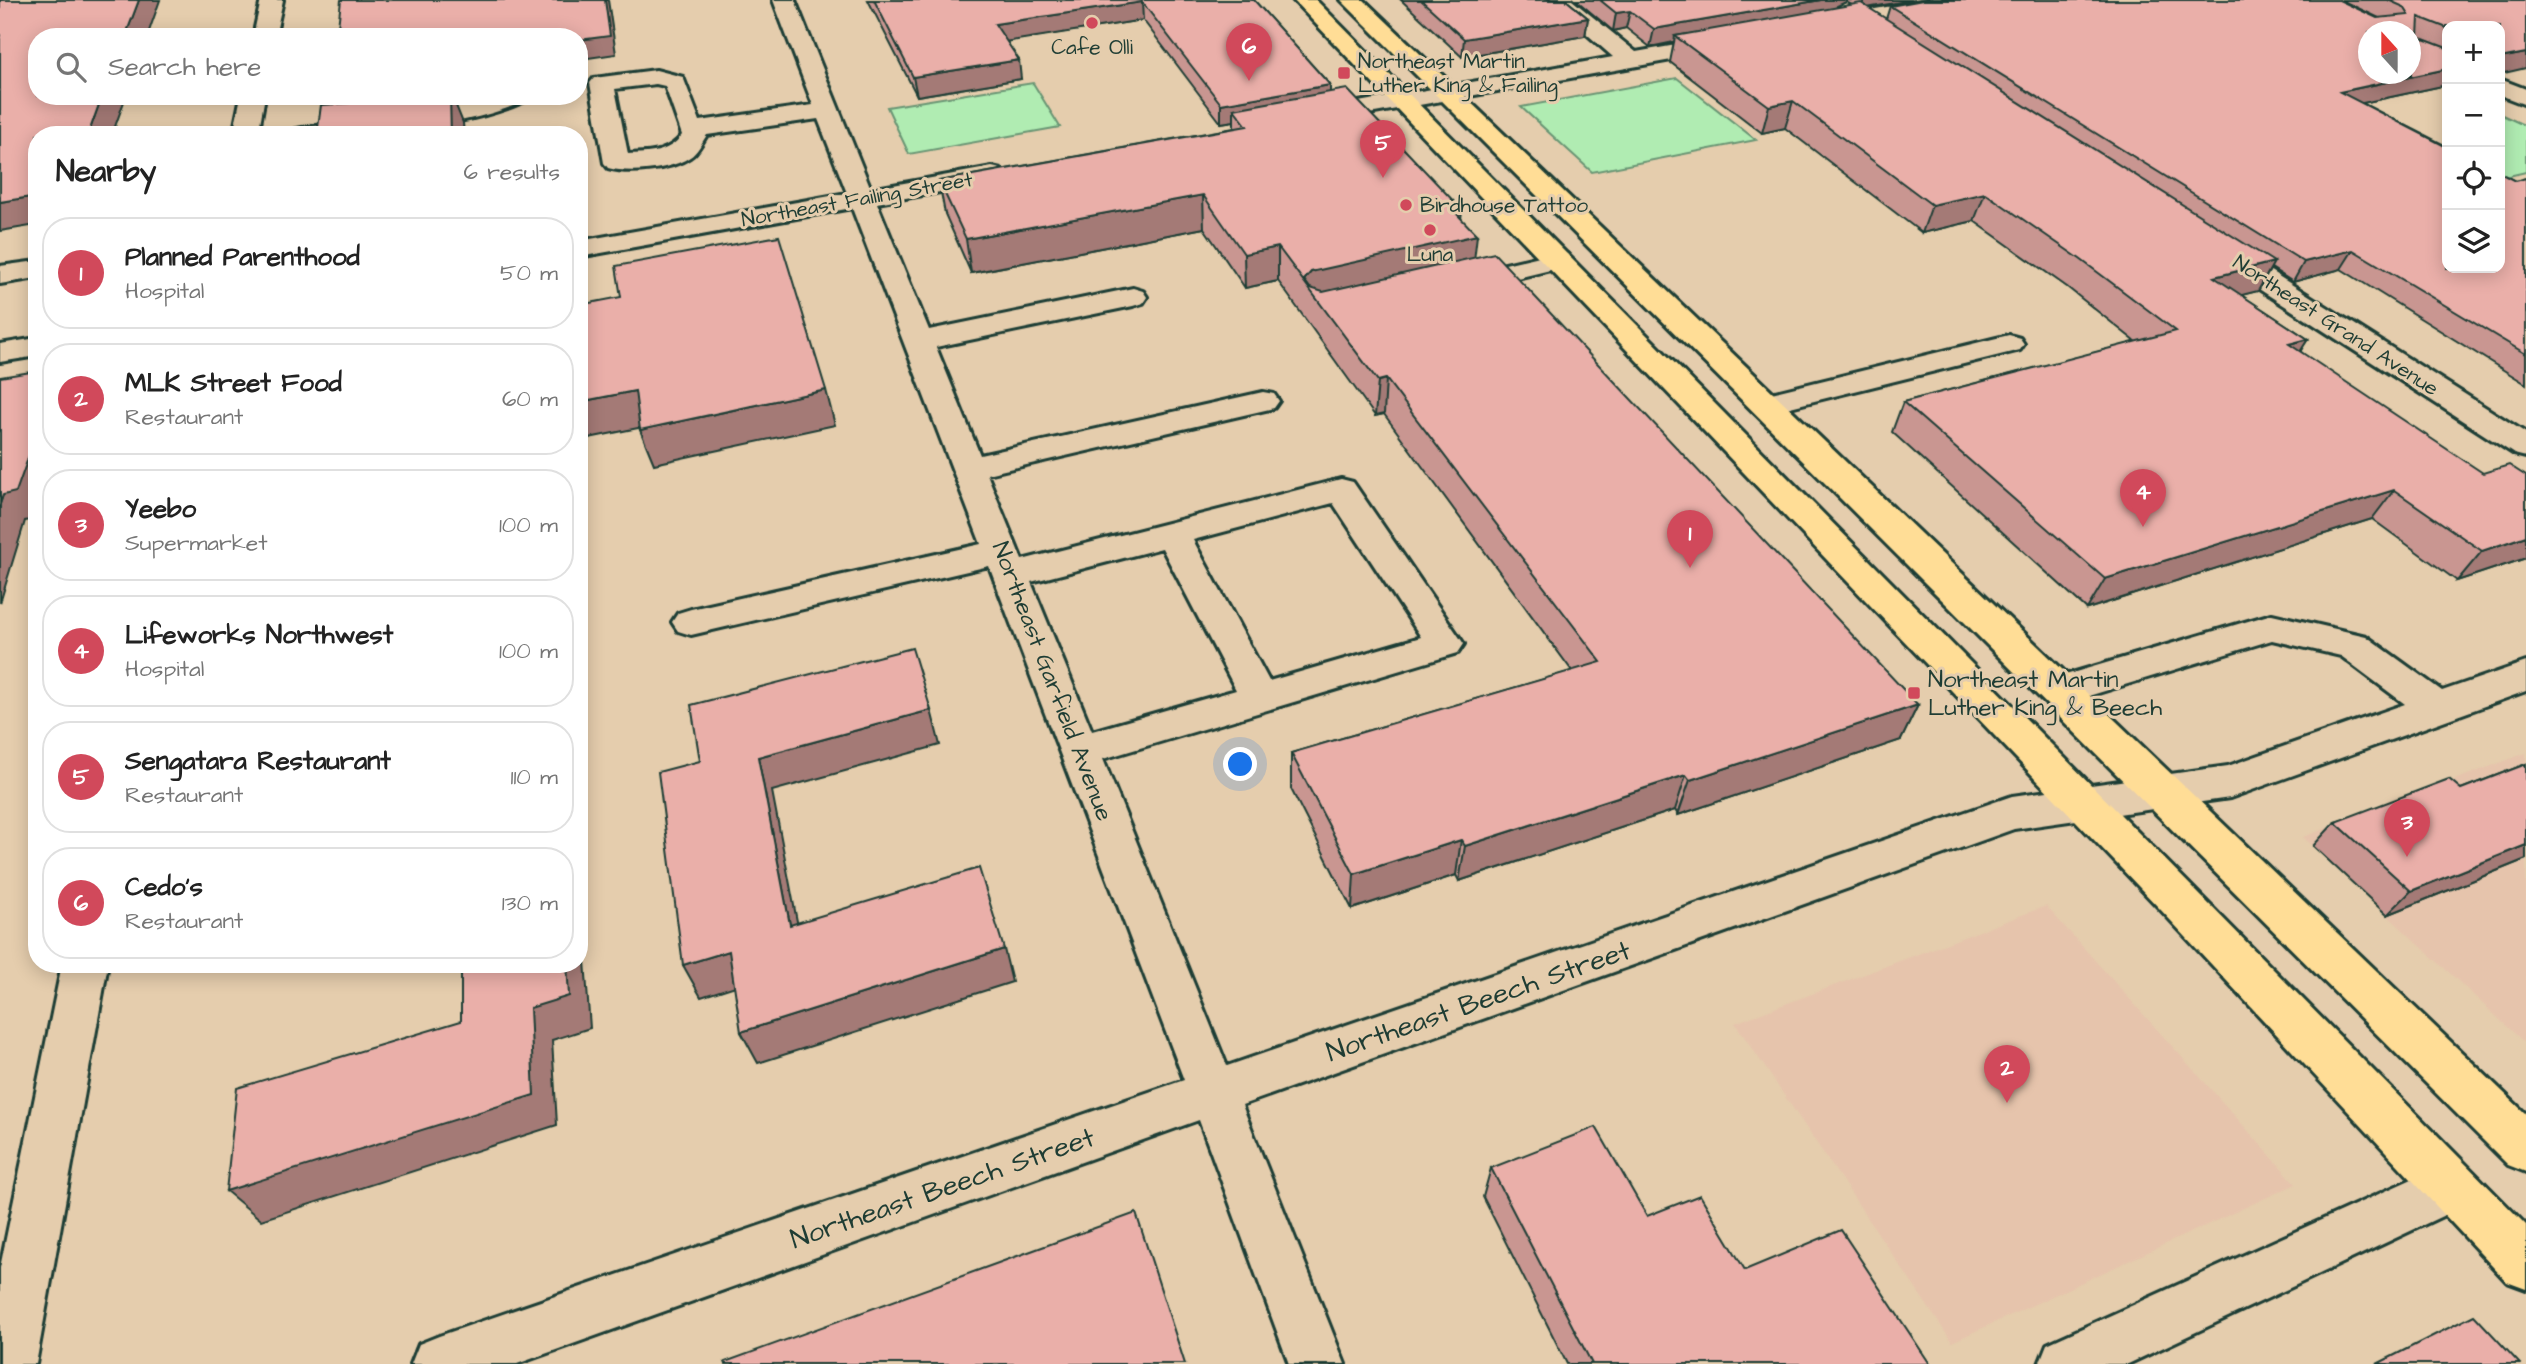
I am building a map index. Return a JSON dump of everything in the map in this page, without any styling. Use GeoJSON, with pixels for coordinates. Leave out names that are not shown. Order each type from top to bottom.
{"type":"FeatureCollection","features":[{"type":"Feature","properties":{"kind":"main road"},"geometry":{"type":"LineString","coordinates":[[1304,0],[2084,803],[2526,1263]]}},
{"type":"Feature","properties":{"kind":"main road"},"geometry":{"type":"LineString","coordinates":[[1352,0],[2526,1148]]}},
{"type":"Feature","properties":{"kind":"street"},"geometry":{"type":"LineString","coordinates":[[266,28],[272,0]]}},
{"type":"Feature","properties":{"kind":"street","name":"Northeast Garfield Avenue"},"geometry":{"type":"LineString","coordinates":[[784,0],[1214,1091],[1317,1364]]}},
{"type":"Feature","properties":{"kind":"street"},"geometry":{"type":"LineString","coordinates":[[1559,0],[1631,60]]}},
{"type":"Feature","properties":{"kind":"street"},"geometry":{"type":"LineString","coordinates":[[1827,0],[1888,38]]}},
{"type":"Feature","properties":{"kind":"street"},"geometry":{"type":"LineString","coordinates":[[1810,28],[1962,0]]}},
{"type":"Feature","properties":{"kind":"street"},"geometry":{"type":"LineString","coordinates":[[1289,121],[1741,40]]}},
{"type":"Feature","properties":{"kind":"street"},"geometry":{"type":"LineString","coordinates":[[699,129],[683,150],[664,159],[617,163],[590,85],[656,78],[675,82],[690,130],[828,110]]}},
{"type":"Feature","properties":{"kind":"street"},"geometry":{"type":"LineString","coordinates":[[2505,88],[2526,98]]}},
{"type":"Feature","properties":{"kind":"street"},"geometry":{"type":"LineString","coordinates":[[247,126],[251,105]]}},
{"type":"Feature","properties":{"kind":"street"},"geometry":{"type":"LineString","coordinates":[[364,126],[496,105]]}},
{"type":"Feature","properties":{"kind":"street"},"geometry":{"type":"LineString","coordinates":[[489,108],[490,126]]}},
{"type":"Feature","properties":{"kind":"street","name":"Northeast Failing Street"},"geometry":{"type":"LineString","coordinates":[[588,247],[1010,172]]}},
{"type":"Feature","properties":{"kind":"street","name":"Northeast Grand Avenue"},"geometry":{"type":"LineString","coordinates":[[2201,239],[2526,447]]}},
{"type":"Feature","properties":{"kind":"street"},"geometry":{"type":"LineString","coordinates":[[1439,287],[1558,260]]}},
{"type":"Feature","properties":{"kind":"street"},"geometry":{"type":"LineString","coordinates":[[0,275],[28,270]]}},
{"type":"Feature","properties":{"kind":"street"},"geometry":{"type":"LineString","coordinates":[[919,341],[1133,297]]}},
{"type":"Feature","properties":{"kind":"street"},"geometry":{"type":"LineString","coordinates":[[1766,404],[2009,344]]}},
{"type":"Feature","properties":{"kind":"street"},"geometry":{"type":"LineString","coordinates":[[0,353],[28,348]]}},
{"type":"Feature","properties":{"kind":"street"},"geometry":{"type":"LineString","coordinates":[[969,468],[1263,401]]}},
{"type":"Feature","properties":{"kind":"street"},"geometry":{"type":"LineString","coordinates":[[691,622],[1172,533],[1341,490],[1445,644],[1080,750]]}},
{"type":"Feature","properties":{"kind":"street"},"geometry":{"type":"LineString","coordinates":[[1172,533],[1259,698]]}},
{"type":"Feature","properties":{"kind":"street"},"geometry":{"type":"LineString","coordinates":[[2059,691],[2272,627],[2353,645],[2437,708]]}},
{"type":"Feature","properties":{"kind":"street","name":"Northeast Beech Street"},"geometry":{"type":"LineString","coordinates":[[439,1364],[2012,813],[2230,782],[2526,676]]}},
{"type":"Feature","properties":{"kind":"street"},"geometry":{"type":"LineString","coordinates":[[8,1364],[83,973]]}},
{"type":"Feature","properties":{"kind":"street"},"geometry":{"type":"LineString","coordinates":[[2067,1364],[2452,1186]]}},
{"type":"Feature","properties":{"kind":"shaded area"},"geometry":{"type":"Polygon","coordinates":[[[2526,753],[2526,1044],[2303,837],[2526,753]]]}},
{"type":"Feature","properties":{"kind":"shaded area"},"geometry":{"type":"Polygon","coordinates":[[[2046,906],[2296,1184],[1952,1342],[1735,1023],[2046,906]]]}},
{"type":"Feature","properties":{"kind":"green space"},"geometry":{"type":"Polygon","coordinates":[[[1677,78],[1756,140],[1592,172],[1521,107],[1677,78]]]}},
{"type":"Feature","properties":{"kind":"green space"},"geometry":{"type":"Polygon","coordinates":[[[1033,83],[1060,127],[909,154],[887,107],[1033,83]]]}},
{"type":"Feature","properties":{"kind":"green space"},"geometry":{"type":"Polygon","coordinates":[[[2505,116],[2526,126],[2526,172],[2505,177],[2505,116]]]}},
{"type":"Feature","properties":{"kind":"building"},"geometry":{"type":"Polygon","coordinates":[[[0,0],[139,0],[128,28],[28,28],[28,105],[99,105],[91,126],[28,126],[28,197],[0,202],[0,0]]]}},
{"type":"Feature","properties":{"kind":"building"},"geometry":{"type":"Polygon","coordinates":[[[341,0],[605,0],[610,36],[588,39],[588,28],[338,28],[341,0]]]}},
{"type":"Feature","properties":{"kind":"building"},"geometry":{"type":"Polygon","coordinates":[[[874,0],[1254,0],[1330,85],[1221,104],[1142,2],[995,24],[1019,60],[913,77],[874,0]]]}},
{"type":"Feature","properties":{"kind":"building"},"geometry":{"type":"Polygon","coordinates":[[[1421,0],[1566,0],[1588,18],[1464,39],[1421,0]]]}},
{"type":"Feature","properties":{"kind":"building"},"geometry":{"type":"Polygon","coordinates":[[[1600,0],[1821,0],[1654,29],[1630,11],[1616,13],[1600,0]]]}},
{"type":"Feature","properties":{"kind":"building"},"geometry":{"type":"Polygon","coordinates":[[[1923,0],[2339,0],[2377,18],[2409,15],[2404,7],[2388,0],[2526,0],[2526,53],[2505,57],[2505,21],[2442,21],[2442,26],[2419,17],[2419,21],[2358,21],[2358,84],[2377,84],[2340,92],[2442,144],[2442,273],[2505,273],[2505,176],[2515,181],[2526,178],[2526,354],[2353,250],[2304,262],[1890,6],[1923,0]]]}},
{"type":"Feature","properties":{"kind":"building"},"geometry":{"type":"Polygon","coordinates":[[[1861,3],[2274,262],[2214,277],[2308,339],[2289,344],[2483,473],[2509,465],[2526,476],[2526,536],[2482,551],[2394,490],[2105,579],[1903,402],[2176,331],[2080,259],[1985,193],[1932,205],[1793,101],[1769,106],[1675,36],[1861,3]]]}},
{"type":"Feature","properties":{"kind":"building"},"geometry":{"type":"Polygon","coordinates":[[[2421,38],[2442,46],[2442,70],[2421,75],[2421,38]]]}},
{"type":"Feature","properties":{"kind":"building"},"geometry":{"type":"Polygon","coordinates":[[[1347,89],[1462,210],[1454,211],[1477,235],[1311,272],[1304,280],[1310,288],[1323,292],[1494,253],[1918,705],[1690,780],[1686,775],[1465,846],[1461,840],[1354,874],[1291,753],[1601,662],[1386,379],[1378,381],[1278,247],[1244,254],[1203,195],[966,239],[939,181],[1247,126],[1234,109],[1347,89]]]}},
{"type":"Feature","properties":{"kind":"building"},"geometry":{"type":"Polygon","coordinates":[[[321,105],[450,105],[451,126],[318,126],[321,105]]]}},
{"type":"Feature","properties":{"kind":"building"},"geometry":{"type":"Polygon","coordinates":[[[779,236],[826,390],[640,430],[635,391],[588,400],[588,303],[621,297],[616,266],[779,236]]]}},
{"type":"Feature","properties":{"kind":"building"},"geometry":{"type":"Polygon","coordinates":[[[28,372],[28,458],[16,492],[3,495],[0,504],[0,377],[28,372]]]}},
{"type":"Feature","properties":{"kind":"building"},"geometry":{"type":"Polygon","coordinates":[[[912,648],[931,710],[758,757],[790,925],[979,868],[1004,949],[741,1032],[729,951],[683,965],[658,772],[700,761],[691,705],[912,648]]]}},
{"type":"Feature","properties":{"kind":"building"},"geometry":{"type":"Polygon","coordinates":[[[2526,764],[2526,845],[2411,891],[2335,822],[2449,779],[2461,789],[2526,764]]]}},
{"type":"Feature","properties":{"kind":"building"},"geometry":{"type":"Polygon","coordinates":[[[461,973],[568,973],[569,996],[530,1008],[534,1095],[226,1191],[237,1088],[461,1021],[461,973]]]}},
{"type":"Feature","properties":{"kind":"building"},"geometry":{"type":"Polygon","coordinates":[[[1596,1127],[1647,1216],[1700,1195],[1745,1270],[1841,1230],[1930,1364],[1592,1364],[1491,1168],[1596,1127]]]}},
{"type":"Feature","properties":{"kind":"building"},"geometry":{"type":"Polygon","coordinates":[[[1136,1213],[1185,1364],[725,1362],[1136,1213]]]}},
{"type":"Feature","properties":{"kind":"building"},"geometry":{"type":"Polygon","coordinates":[[[2474,1315],[2520,1364],[2377,1364],[2474,1315]]]}},
{"type":"Feature","properties":{"kind":"place","name":"Cafe Olli"},"geometry":{"type":"Point","coordinates":[1092,23]}},
{"type":"Feature","properties":{"kind":"place","name":"Northeast Martin Luther King & Failing"},"geometry":{"type":"Point","coordinates":[1344,73]}},
{"type":"Feature","properties":{"kind":"place","name":"Cedo's"},"geometry":{"type":"Point","coordinates":[1249,81]}},
{"type":"Feature","properties":{"kind":"place","name":"Sengatara Restaurant"},"geometry":{"type":"Point","coordinates":[1383,178]}},
{"type":"Feature","properties":{"kind":"place","name":"Birdhouse Tattoo"},"geometry":{"type":"Point","coordinates":[1406,205]}},
{"type":"Feature","properties":{"kind":"place","name":"Luna"},"geometry":{"type":"Point","coordinates":[1430,230]}},
{"type":"Feature","properties":{"kind":"place","name":"Lifeworks Northwest"},"geometry":{"type":"Point","coordinates":[2143,527]}},
{"type":"Feature","properties":{"kind":"place","name":"Planned Parenthood"},"geometry":{"type":"Point","coordinates":[1690,568]}},
{"type":"Feature","properties":{"kind":"place","name":"Northeast Martin Luther King & Beech"},"geometry":{"type":"Point","coordinates":[1914,693]}},
{"type":"Feature","properties":{"kind":"place","name":"Yeebo"},"geometry":{"type":"Point","coordinates":[2407,857]}},
{"type":"Feature","properties":{"kind":"place","name":"MLK Street Food"},"geometry":{"type":"Point","coordinates":[2007,1103]}}]}
